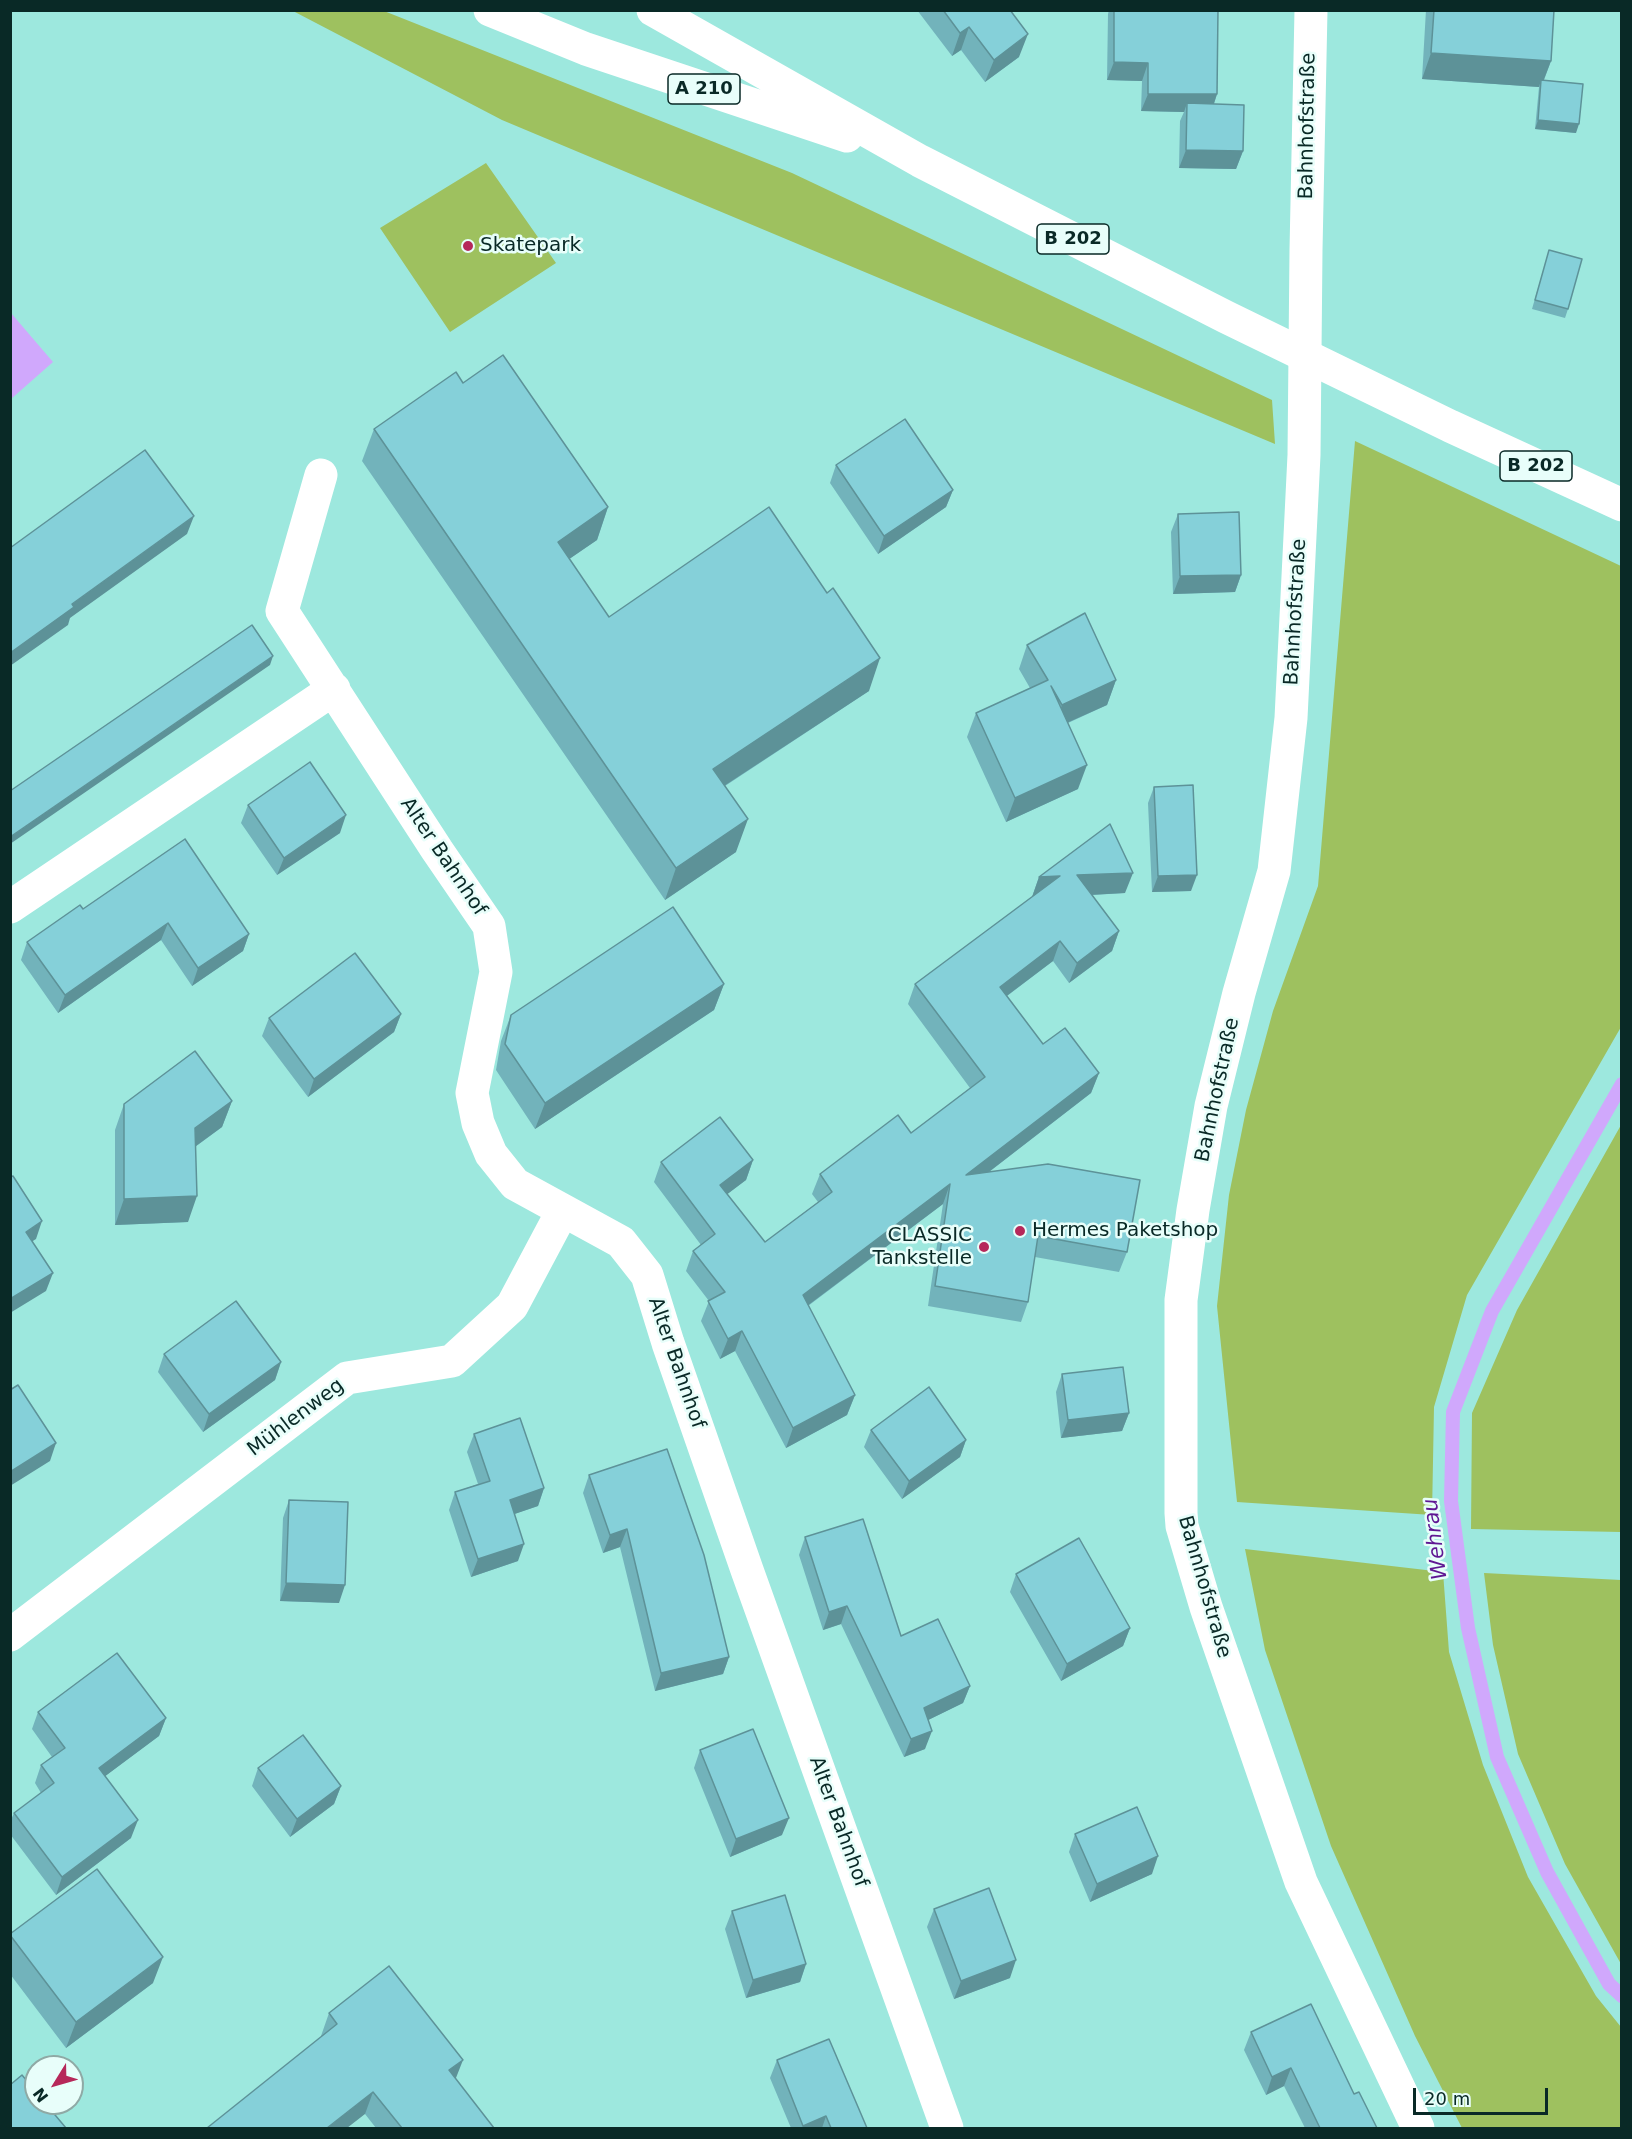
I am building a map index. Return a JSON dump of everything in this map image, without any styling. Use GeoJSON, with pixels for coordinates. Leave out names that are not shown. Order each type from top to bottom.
{"type":"FeatureCollection","features":[{"type":"Feature","properties":{"kind":"main road","name":"A 210"},"geometry":{"type":"LineString","coordinates":[[490,10],[586,50],[920,160]]}},
{"type":"Feature","properties":{"kind":"main road","name":"A 210"},"geometry":{"type":"LineString","coordinates":[[653,10],[920,160]]}},
{"type":"Feature","properties":{"kind":"main road","name":"Bahnhofstraße"},"geometry":{"type":"LineString","coordinates":[[1311,10],[1304,455],[1291,718],[1274,871],[1239,993],[1211,1106],[1193,1210],[1181,1300],[1181,1513],[1182,1526],[1206,1607],[1301,1882],[1418,2128]]}},
{"type":"Feature","properties":{"kind":"main road","name":"B 202"},"geometry":{"type":"LineString","coordinates":[[920,160],[1226,317],[1450,426],[1622,505]]}},
{"type":"Feature","properties":{"kind":"main road","name":"Alter Bahnhof"},"geometry":{"type":"LineString","coordinates":[[321,476],[282,611],[489,926],[496,972],[472,1093],[478,1123],[491,1154],[515,1184],[562,1212],[621,1242],[647,1275],[668,1343],[747,1570],[947,2128]]}},
{"type":"Feature","properties":{"kind":"main road"},"geometry":{"type":"LineString","coordinates":[[10,907],[334,689]]}},
{"type":"Feature","properties":{"kind":"main road","name":"Mühlenweg"},"geometry":{"type":"LineString","coordinates":[[10,1635],[347,1378],[452,1361],[512,1306],[562,1212]]}},
{"type":"Feature","properties":{"kind":"green space"},"geometry":{"type":"Polygon","coordinates":[[[293,11],[384,11],[792,173],[1272,400],[1275,444],[502,120],[293,11]]]}},
{"type":"Feature","properties":{"kind":"green space","name":"Skatepark"},"geometry":{"type":"Polygon","coordinates":[[[486,163],[556,263],[450,332],[380,228],[486,163]]]}},
{"type":"Feature","properties":{"kind":"green space"},"geometry":{"type":"Polygon","coordinates":[[[1355,441],[1621,566],[1621,1027],[1467,1295],[1434,1407],[1432,1515],[1237,1502],[1217,1306],[1229,1195],[1246,1110],[1273,1011],[1318,886],[1355,441]]]}},
{"type":"Feature","properties":{"kind":"green space"},"geometry":{"type":"Polygon","coordinates":[[[1621,1125],[1621,1532],[1471,1529],[1472,1413],[1517,1310],[1621,1125]]]}},
{"type":"Feature","properties":{"kind":"green space"},"geometry":{"type":"Polygon","coordinates":[[[1245,1549],[1443,1572],[1449,1652],[1483,1765],[1528,1877],[1596,1996],[1621,2027],[1621,2128],[1462,2128],[1415,2036],[1331,1846],[1265,1650],[1245,1549]]]}},
{"type":"Feature","properties":{"kind":"green space"},"geometry":{"type":"Polygon","coordinates":[[[1484,1573],[1621,1580],[1621,1964],[1565,1864],[1518,1754],[1493,1645],[1484,1573]]]}},
{"type":"Feature","properties":{"kind":"shaded area"},"geometry":{"type":"Polygon","coordinates":[[[11,313],[53,362],[10,399],[11,313]]]}},
{"type":"Feature","properties":{"kind":"building"},"geometry":{"type":"Polygon","coordinates":[[[943,10],[1010,10],[1028,34],[994,60],[969,27],[960,33],[943,10]]]}},
{"type":"Feature","properties":{"kind":"building"},"geometry":{"type":"Polygon","coordinates":[[[1114,10],[1218,10],[1217,94],[1148,94],[1148,63],[1114,62],[1114,10]]]}},
{"type":"Feature","properties":{"kind":"building"},"geometry":{"type":"Polygon","coordinates":[[[1434,10],[1554,10],[1551,61],[1431,53],[1434,10]]]}},
{"type":"Feature","properties":{"kind":"building"},"geometry":{"type":"Polygon","coordinates":[[[1541,80],[1583,84],[1579,124],[1538,120],[1541,80]]]}},
{"type":"Feature","properties":{"kind":"building"},"geometry":{"type":"Polygon","coordinates":[[[1187,103],[1244,105],[1243,151],[1186,150],[1187,103]]]}},
{"type":"Feature","properties":{"kind":"building"},"geometry":{"type":"Polygon","coordinates":[[[1549,250],[1582,259],[1568,309],[1535,300],[1549,250]]]}},
{"type":"Feature","properties":{"kind":"building"},"geometry":{"type":"Polygon","coordinates":[[[503,355],[608,507],[558,542],[609,617],[769,507],[827,593],[833,588],[880,658],[713,769],[748,819],[676,868],[374,429],[456,372],[463,383],[503,355]]]}},
{"type":"Feature","properties":{"kind":"building"},"geometry":{"type":"Polygon","coordinates":[[[905,419],[953,490],[884,536],[836,465],[905,419]]]}},
{"type":"Feature","properties":{"kind":"building"},"geometry":{"type":"Polygon","coordinates":[[[145,450],[194,516],[72,604],[74,607],[10,653],[10,548],[145,450]]]}},
{"type":"Feature","properties":{"kind":"building"},"geometry":{"type":"Polygon","coordinates":[[[1239,512],[1241,575],[1180,576],[1178,514],[1239,512]]]}},
{"type":"Feature","properties":{"kind":"building"},"geometry":{"type":"Polygon","coordinates":[[[1085,613],[1116,680],[1062,705],[1051,686],[1087,765],[1015,798],[976,713],[1048,680],[1027,645],[1085,613]]]}},
{"type":"Feature","properties":{"kind":"building"},"geometry":{"type":"Polygon","coordinates":[[[252,625],[273,656],[10,837],[10,791],[252,625]]]}},
{"type":"Feature","properties":{"kind":"building"},"geometry":{"type":"Polygon","coordinates":[[[310,762],[346,815],[284,858],[248,805],[310,762]]]}},
{"type":"Feature","properties":{"kind":"building"},"geometry":{"type":"Polygon","coordinates":[[[1193,785],[1197,875],[1158,876],[1154,787],[1193,785]]]}},
{"type":"Feature","properties":{"kind":"building"},"geometry":{"type":"Polygon","coordinates":[[[1110,824],[1133,873],[1077,875],[1119,931],[1077,963],[1060,941],[1000,987],[1043,1044],[1065,1028],[1099,1073],[966,1175],[1048,1164],[1140,1180],[1127,1252],[1038,1236],[1028,1302],[935,1286],[950,1184],[803,1295],[855,1395],[793,1428],[742,1331],[728,1339],[708,1301],[725,1292],[693,1251],[715,1234],[661,1162],[720,1117],[753,1160],[720,1185],[765,1242],[832,1192],[820,1174],[898,1115],[911,1133],[985,1077],[915,984],[1060,876],[1039,877],[1110,824]]]}},
{"type":"Feature","properties":{"kind":"building"},"geometry":{"type":"Polygon","coordinates":[[[185,839],[249,934],[198,968],[168,923],[65,995],[27,942],[80,905],[83,909],[185,839]]]}},
{"type":"Feature","properties":{"kind":"building"},"geometry":{"type":"Polygon","coordinates":[[[673,907],[724,984],[545,1103],[505,1044],[511,1015],[673,907]]]}},
{"type":"Feature","properties":{"kind":"building"},"geometry":{"type":"Polygon","coordinates":[[[355,953],[401,1014],[314,1079],[269,1018],[355,953]]]}},
{"type":"Feature","properties":{"kind":"building"},"geometry":{"type":"Polygon","coordinates":[[[195,1051],[232,1101],[195,1128],[197,1196],[124,1199],[124,1104],[195,1051]]]}},
{"type":"Feature","properties":{"kind":"building"},"geometry":{"type":"Polygon","coordinates":[[[13,1176],[42,1221],[26,1232],[53,1273],[10,1299],[10,1177],[13,1176]]]}},
{"type":"Feature","properties":{"kind":"building"},"geometry":{"type":"Polygon","coordinates":[[[236,1301],[281,1362],[209,1414],[164,1354],[236,1301]]]}},
{"type":"Feature","properties":{"kind":"building"},"geometry":{"type":"Polygon","coordinates":[[[1123,1367],[1129,1413],[1068,1420],[1062,1374],[1123,1367]]]}},
{"type":"Feature","properties":{"kind":"building"},"geometry":{"type":"Polygon","coordinates":[[[18,1385],[56,1443],[10,1472],[10,1390],[18,1385]]]}},
{"type":"Feature","properties":{"kind":"building"},"geometry":{"type":"Polygon","coordinates":[[[929,1387],[966,1440],[909,1481],[871,1430],[929,1387]]]}},
{"type":"Feature","properties":{"kind":"building"},"geometry":{"type":"Polygon","coordinates":[[[520,1418],[544,1488],[510,1500],[524,1544],[478,1559],[455,1492],[490,1481],[474,1434],[520,1418]]]}},
{"type":"Feature","properties":{"kind":"building"},"geometry":{"type":"Polygon","coordinates":[[[667,1449],[704,1555],[729,1657],[661,1673],[627,1529],[610,1535],[589,1475],[667,1449]]]}},
{"type":"Feature","properties":{"kind":"building"},"geometry":{"type":"Polygon","coordinates":[[[289,1500],[348,1502],[345,1585],[286,1583],[289,1500]]]}},
{"type":"Feature","properties":{"kind":"building"},"geometry":{"type":"Polygon","coordinates":[[[863,1519],[901,1636],[938,1619],[970,1686],[924,1708],[932,1731],[911,1739],[847,1606],[829,1612],[805,1537],[863,1519]]]}},
{"type":"Feature","properties":{"kind":"building"},"geometry":{"type":"Polygon","coordinates":[[[1079,1538],[1130,1628],[1067,1664],[1016,1574],[1079,1538]]]}},
{"type":"Feature","properties":{"kind":"building"},"geometry":{"type":"Polygon","coordinates":[[[117,1653],[166,1718],[99,1768],[138,1820],[62,1877],[14,1813],[54,1783],[41,1765],[65,1748],[38,1712],[117,1653]]]}},
{"type":"Feature","properties":{"kind":"building"},"geometry":{"type":"Polygon","coordinates":[[[753,1729],[789,1818],[736,1839],[700,1750],[753,1729]]]}},
{"type":"Feature","properties":{"kind":"building"},"geometry":{"type":"Polygon","coordinates":[[[303,1735],[341,1786],[297,1819],[258,1768],[303,1735]]]}},
{"type":"Feature","properties":{"kind":"building"},"geometry":{"type":"Polygon","coordinates":[[[1137,1807],[1158,1856],[1097,1884],[1075,1834],[1137,1807]]]}},
{"type":"Feature","properties":{"kind":"building"},"geometry":{"type":"Polygon","coordinates":[[[97,1869],[163,1957],[76,2022],[10,1934],[97,1869]]]}},
{"type":"Feature","properties":{"kind":"building"},"geometry":{"type":"Polygon","coordinates":[[[989,1888],[1016,1960],[961,1981],[934,1909],[989,1888]]]}},
{"type":"Feature","properties":{"kind":"building"},"geometry":{"type":"Polygon","coordinates":[[[785,1895],[806,1964],[753,1980],[732,1911],[785,1895]]]}},
{"type":"Feature","properties":{"kind":"building"},"geometry":{"type":"Polygon","coordinates":[[[389,1966],[463,2060],[449,2070],[494,2128],[402,2128],[373,2092],[327,2128],[207,2128],[337,2024],[329,2013],[389,1966]]]}},
{"type":"Feature","properties":{"kind":"building"},"geometry":{"type":"Polygon","coordinates":[[[1311,2004],[1354,2094],[1359,2092],[1377,2128],[1320,2128],[1291,2068],[1272,2077],[1251,2032],[1311,2004]]]}},
{"type":"Feature","properties":{"kind":"building"},"geometry":{"type":"Polygon","coordinates":[[[829,2039],[867,2128],[831,2128],[826,2116],[803,2126],[777,2060],[829,2039]]]}},
{"type":"Feature","properties":{"kind":"building"},"geometry":{"type":"Polygon","coordinates":[[[22,2075],[24,2077],[24,2115],[55,2115],[66,2128],[10,2128],[10,2085],[22,2075]]]}},
{"type":"Feature","properties":{"kind":"waterway","name":"Wehrau"},"geometry":{"type":"LineString","coordinates":[[1622,1084],[1492,1311],[1453,1412],[1451,1501],[1468,1628],[1497,1757],[1547,1872],[1609,1984],[1622,1996]]}},
{"type":"Feature","properties":{"kind":"place","name":"Skatepark"},"geometry":{"type":"Point","coordinates":[468,246]}},
{"type":"Feature","properties":{"kind":"place","name":"Hermes Paketshop"},"geometry":{"type":"Point","coordinates":[1020,1231]}},
{"type":"Feature","properties":{"kind":"place","name":"CLASSIC Tankstelle"},"geometry":{"type":"Point","coordinates":[984,1247]}}]}
